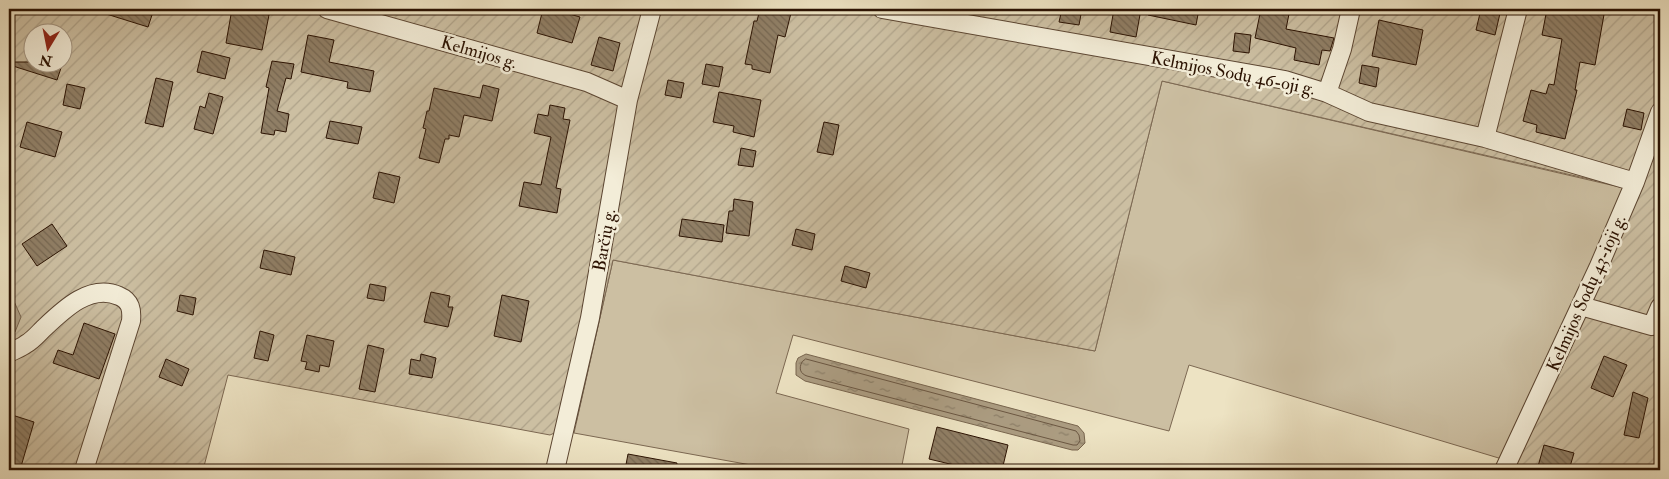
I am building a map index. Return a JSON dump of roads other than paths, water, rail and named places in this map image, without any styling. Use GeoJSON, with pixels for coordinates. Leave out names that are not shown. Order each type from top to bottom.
{"type":"FeatureCollection","features":[{"type":"Feature","properties":{"kind":"street","name":"Kelmijos g."},"geometry":{"type":"LineString","coordinates":[[327,9],[587,82],[628,100]]}},
{"type":"Feature","properties":{"kind":"street","name":"Barčių g."},"geometry":{"type":"LineString","coordinates":[[555,470],[590,318],[628,100],[652,9]]}},
{"type":"Feature","properties":{"kind":"street","name":"Kelmijos Sodų 46-oji g."},"geometry":{"type":"LineString","coordinates":[[882,9],[1285,80],[1327,93],[1369,112],[1486,138],[1635,182]]}},
{"type":"Feature","properties":{"kind":"street"},"geometry":{"type":"LineString","coordinates":[[1327,93],[1342,49],[1351,9]]}},
{"type":"Feature","properties":{"kind":"street"},"geometry":{"type":"LineString","coordinates":[[1486,138],[1518,9]]}},
{"type":"Feature","properties":{"kind":"street","name":"Kelmijos Sodų 43-ioji g."},"geometry":{"type":"LineString","coordinates":[[1504,470],[1581,306],[1635,182],[1660,112]]}},
{"type":"Feature","properties":{"kind":"street"},"geometry":{"type":"LineString","coordinates":[[9,353],[27,344],[72,303],[90,294],[114,294],[124,298],[129,304],[132,310],[131,322],[84,470]]}},
{"type":"Feature","properties":{"kind":"street"},"geometry":{"type":"LineString","coordinates":[[1581,306],[1656,328],[1660,307]]}},
{"type":"Feature","properties":{"kind":"water"},"geometry":{"type":"Polygon","coordinates":[[[9,295],[13,299],[21,317],[15,332],[9,335],[9,295]]]}},
{"type":"Feature","properties":{"kind":"water"},"geometry":{"type":"Polygon","coordinates":[[[806,354],[1078,426],[1084,433],[1085,443],[1078,450],[1072,450],[805,381],[796,375],[796,363],[798,358],[806,354]]]}}]}
